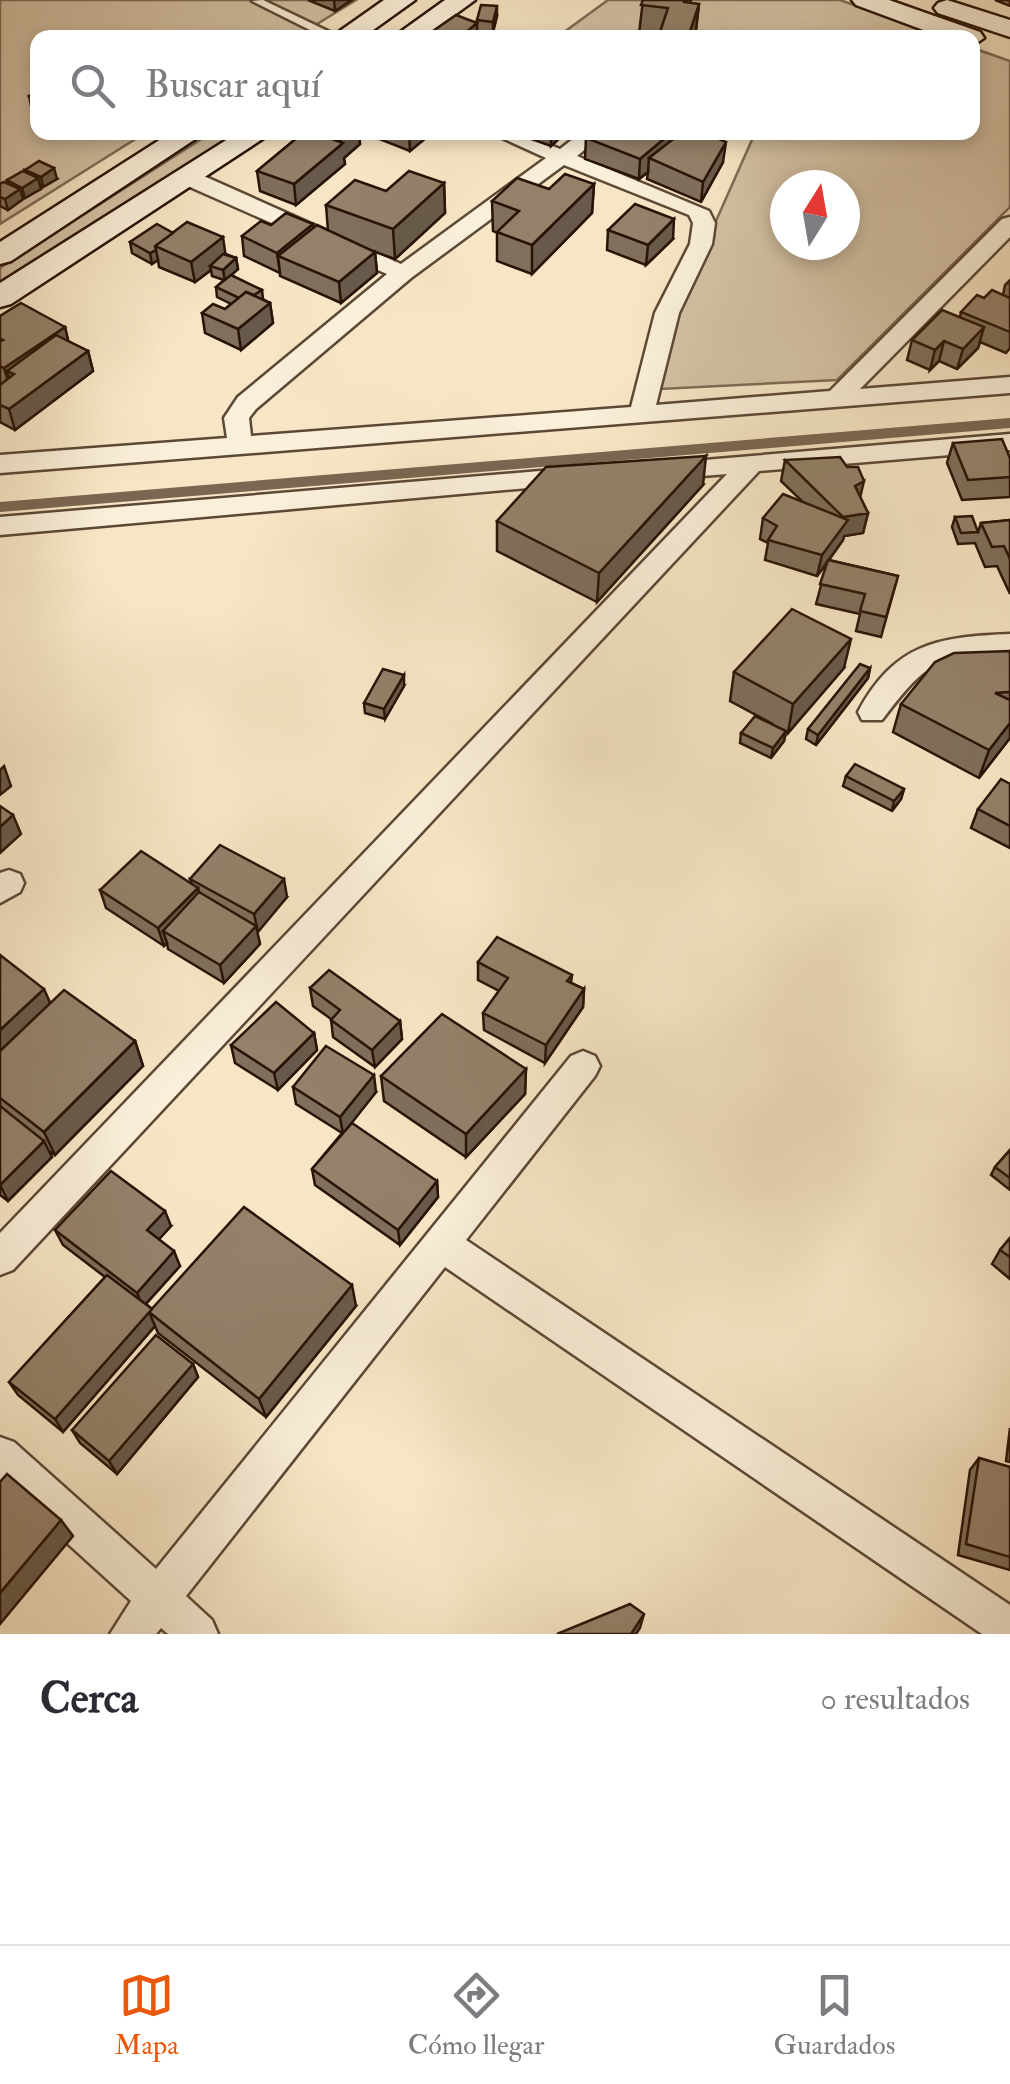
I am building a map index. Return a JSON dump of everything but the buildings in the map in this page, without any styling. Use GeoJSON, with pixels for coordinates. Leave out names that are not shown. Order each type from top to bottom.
{"type":"FeatureCollection","features":[{"type":"Feature","properties":{"kind":"main road"},"geometry":{"type":"LineString","coordinates":[[352,30],[402,0]]}},
{"type":"Feature","properties":{"kind":"main road"},"geometry":{"type":"LineString","coordinates":[[416,30],[462,0]]}},
{"type":"Feature","properties":{"kind":"main road"},"geometry":{"type":"LineString","coordinates":[[865,0],[949,30]]}},
{"type":"Feature","properties":{"kind":"main road"},"geometry":{"type":"LineString","coordinates":[[934,2],[1010,29]]}},
{"type":"Feature","properties":{"kind":"main road"},"geometry":{"type":"LineString","coordinates":[[980,41],[1010,51]]}},
{"type":"Feature","properties":{"kind":"main road"},"geometry":{"type":"LineString","coordinates":[[0,255],[180,140]]}},
{"type":"Feature","properties":{"kind":"main road"},"geometry":{"type":"LineString","coordinates":[[0,297],[247,140]]}},
{"type":"Feature","properties":{"kind":"street"},"geometry":{"type":"LineString","coordinates":[[516,140],[698,211],[704,223],[701,244],[667,313],[642,414]]}},
{"type":"Feature","properties":{"kind":"street"},"geometry":{"type":"LineString","coordinates":[[242,446],[233,425],[236,414],[403,273],[585,140]]}},
{"type":"Feature","properties":{"kind":"street"},"geometry":{"type":"LineString","coordinates":[[190,178],[403,273]]}},
{"type":"Feature","properties":{"kind":"street"},"geometry":{"type":"LineString","coordinates":[[836,399],[1010,224]]}},
{"type":"Feature","properties":{"kind":"street"},"geometry":{"type":"LineString","coordinates":[[0,464],[1010,385]]}},
{"type":"Feature","properties":{"kind":"street"},"geometry":{"type":"LineString","coordinates":[[633,472],[1010,442]]}},
{"type":"Feature","properties":{"kind":"street"},"geometry":{"type":"LineString","coordinates":[[0,1258],[752,462]]}},
{"type":"Feature","properties":{"kind":"street"},"geometry":{"type":"LineString","coordinates":[[0,526],[594,476]]}},
{"type":"Feature","properties":{"kind":"street"},"geometry":{"type":"LineString","coordinates":[[872,712],[913,659],[936,648],[1010,644]]}},
{"type":"Feature","properties":{"kind":"street"},"geometry":{"type":"LineString","coordinates":[[130,1634],[583,1066]]}},
{"type":"Feature","properties":{"kind":"street"},"geometry":{"type":"LineString","coordinates":[[443,1245],[1010,1629]]}},
{"type":"Feature","properties":{"kind":"street"},"geometry":{"type":"LineString","coordinates":[[0,1456],[198,1634]]}},
{"type":"Feature","properties":{"kind":"lane"},"geometry":{"type":"LineString","coordinates":[[257,2],[321,30]]}},
{"type":"Feature","properties":{"kind":"shaded area"},"geometry":{"type":"Polygon","coordinates":[[[0,0],[356,0],[307,30],[30,30],[30,140],[134,140],[0,224],[0,0]]]}},
{"type":"Feature","properties":{"kind":"shaded area"},"geometry":{"type":"Polygon","coordinates":[[[608,0],[840,0],[924,30],[567,30],[608,0]]]}},
{"type":"Feature","properties":{"kind":"shaded area"},"geometry":{"type":"Polygon","coordinates":[[[980,50],[1010,61],[1010,207],[837,380],[641,390],[752,140],[980,140],[980,50]]]}},
{"type":"Feature","properties":{"kind":"shaded area"},"geometry":{"type":"Polygon","coordinates":[[[200,140],[230,140],[0,289],[0,268],[200,140]]]}},
{"type":"Feature","properties":{"kind":"waterway"},"geometry":{"type":"LineString","coordinates":[[0,507],[1010,423]]}}]}
